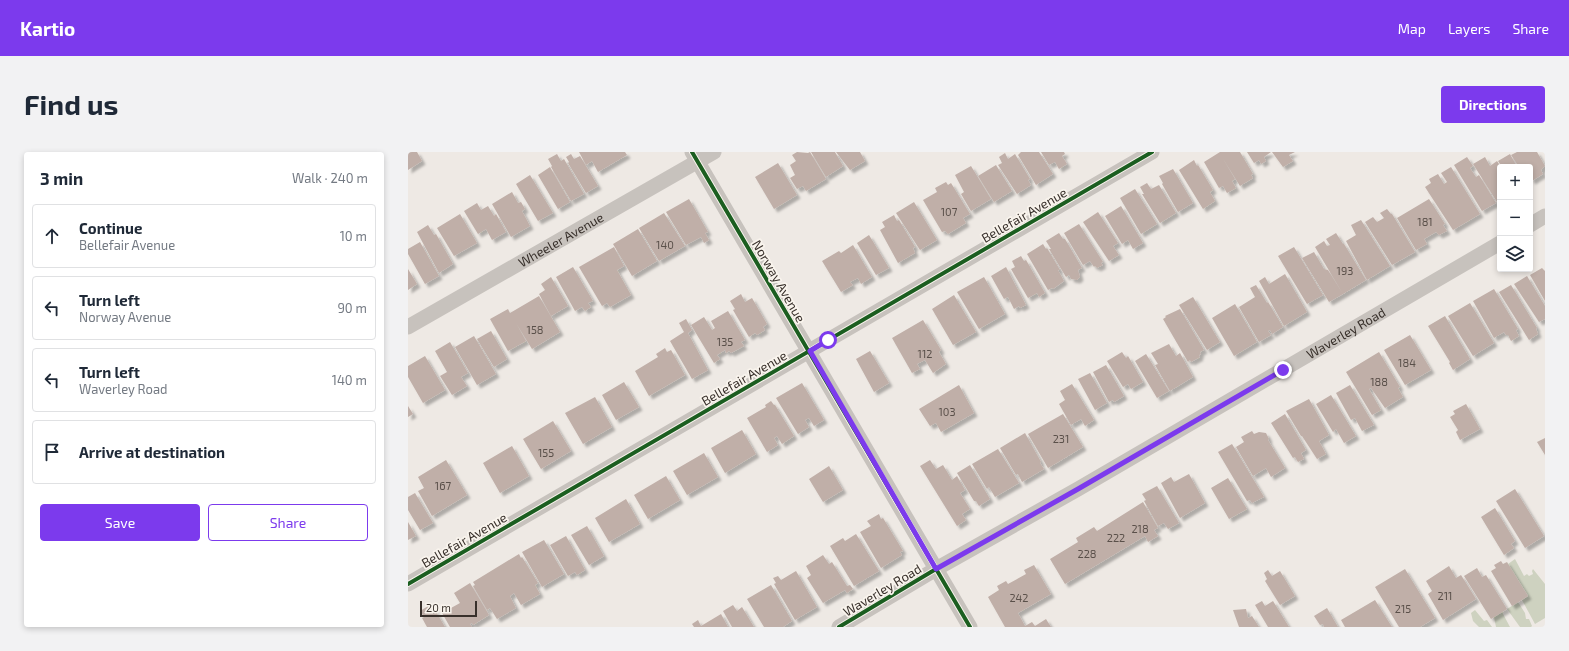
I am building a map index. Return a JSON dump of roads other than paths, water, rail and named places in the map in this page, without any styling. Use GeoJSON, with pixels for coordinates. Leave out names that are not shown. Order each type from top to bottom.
{"type":"FeatureCollection","features":[{"type":"Feature","properties":{"kind":"street","name":"Wheeler Avenue"},"geometry":{"type":"LineString","coordinates":[[408,327],[695,157],[714,152]]}},
{"type":"Feature","properties":{"kind":"street","name":"Bellefair Avenue"},"geometry":{"type":"LineString","coordinates":[[408,584],[1152,152]]}},
{"type":"Feature","properties":{"kind":"street","name":"Norway Avenue"},"geometry":{"type":"LineString","coordinates":[[695,157],[810,351],[970,627]]}},
{"type":"Feature","properties":{"kind":"street"},"geometry":{"type":"LineString","coordinates":[[1533,223],[1545,216]]}},
{"type":"Feature","properties":{"kind":"street","name":"Waverley Road"},"geometry":{"type":"LineString","coordinates":[[839,627],[936,569],[1085,485],[1497,245]]}}]}
